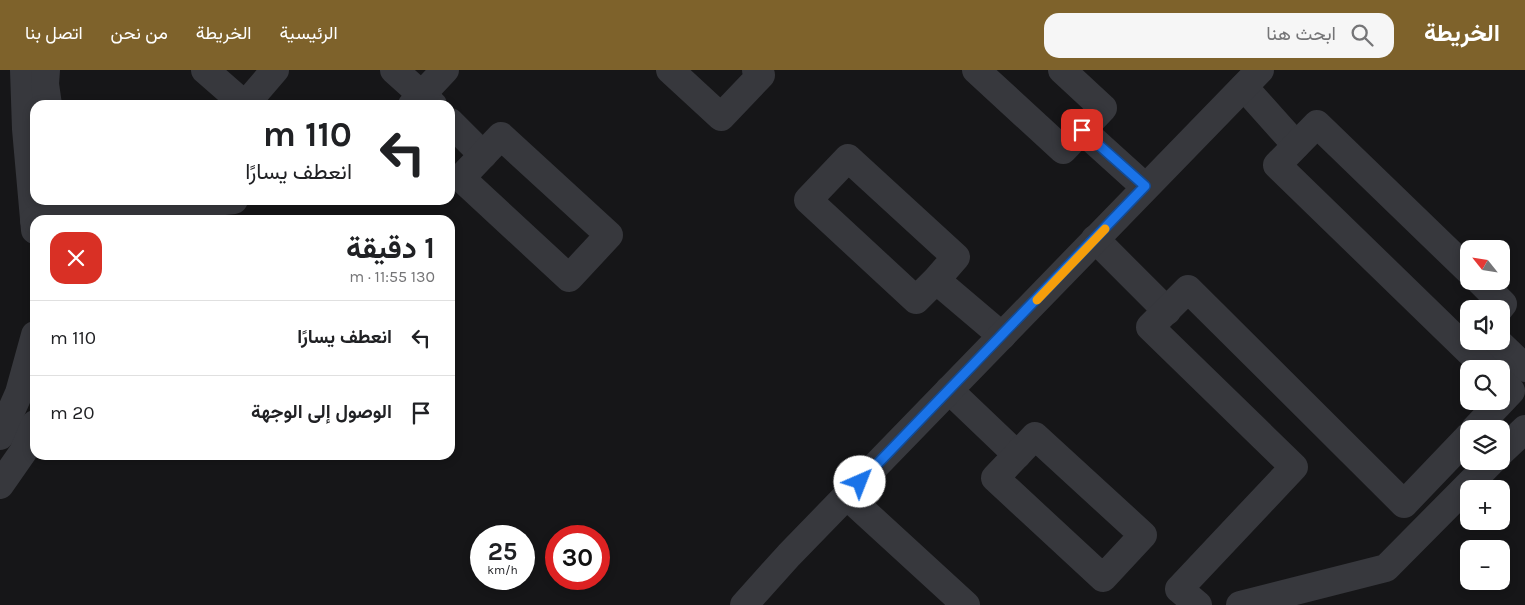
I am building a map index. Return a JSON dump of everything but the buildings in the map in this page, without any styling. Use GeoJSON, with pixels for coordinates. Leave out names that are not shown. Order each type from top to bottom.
{"type":"FeatureCollection","features":[{"type":"Feature","properties":{"kind":"street"},"geometry":{"type":"LineString","coordinates":[[24,70],[26,129],[30,144]]}},
{"type":"Feature","properties":{"kind":"street"},"geometry":{"type":"LineString","coordinates":[[46,70],[48,100]]}},
{"type":"Feature","properties":{"kind":"street"},"geometry":{"type":"LineString","coordinates":[[204,70],[238,100]]}},
{"type":"Feature","properties":{"kind":"street"},"geometry":{"type":"LineString","coordinates":[[248,100],[275,70]]}},
{"type":"Feature","properties":{"kind":"street"},"geometry":{"type":"LineString","coordinates":[[394,70],[421,100]]}},
{"type":"Feature","properties":{"kind":"street"},"geometry":{"type":"LineString","coordinates":[[423,100],[445,70]]}},
{"type":"Feature","properties":{"kind":"street"},"geometry":{"type":"LineString","coordinates":[[670,70],[721,117],[761,75],[756,70]]}},
{"type":"Feature","properties":{"kind":"street"},"geometry":{"type":"LineString","coordinates":[[976,70],[1063,150],[1103,108],[1062,70]]}},
{"type":"Feature","properties":{"kind":"street"},"geometry":{"type":"LineString","coordinates":[[744,605],[1145,186],[1252,79],[1296,145]]}},
{"type":"Feature","properties":{"kind":"street"},"geometry":{"type":"LineString","coordinates":[[1460,262],[1317,124],[1276,165],[1478,360]]}},
{"type":"Feature","properties":{"kind":"street"},"geometry":{"type":"LineString","coordinates":[[455,127],[483,155]]}},
{"type":"Feature","properties":{"kind":"street"},"geometry":{"type":"LineString","coordinates":[[1082,130],[1145,186]]}},
{"type":"Feature","properties":{"kind":"street"},"geometry":{"type":"LineString","coordinates":[[501,136],[609,235],[569,278],[461,178],[483,155],[501,136]]}},
{"type":"Feature","properties":{"kind":"street"},"geometry":{"type":"LineString","coordinates":[[848,158],[956,258],[936,280],[916,300],[808,200],[848,158]]}},
{"type":"Feature","properties":{"kind":"street"},"geometry":{"type":"LineString","coordinates":[[80,215],[183,205]]}},
{"type":"Feature","properties":{"kind":"street"},"geometry":{"type":"LineString","coordinates":[[1095,239],[1167,311]]}},
{"type":"Feature","properties":{"kind":"street"},"geometry":{"type":"LineString","coordinates":[[936,280],[1002,336]]}},
{"type":"Feature","properties":{"kind":"street"},"geometry":{"type":"LineString","coordinates":[[1198,605],[1179,589],[1294,467],[1150,327],[1188,289],[1404,504],[1460,445]]}},
{"type":"Feature","properties":{"kind":"street"},"geometry":{"type":"LineString","coordinates":[[1489,290],[1499,300]]}},
{"type":"Feature","properties":{"kind":"street"},"geometry":{"type":"LineString","coordinates":[[1506,350],[1525,368]]}},
{"type":"Feature","properties":{"kind":"street"},"geometry":{"type":"LineString","coordinates":[[0,436],[19,393],[30,353]]}},
{"type":"Feature","properties":{"kind":"street"},"geometry":{"type":"LineString","coordinates":[[949,390],[1017,455]]}},
{"type":"Feature","properties":{"kind":"street"},"geometry":{"type":"LineString","coordinates":[[1484,420],[1493,410]]}},
{"type":"Feature","properties":{"kind":"street"},"geometry":{"type":"LineString","coordinates":[[1510,443],[1525,429]]}},
{"type":"Feature","properties":{"kind":"street"},"geometry":{"type":"LineString","coordinates":[[0,485],[23,452],[30,436]]}},
{"type":"Feature","properties":{"kind":"street"},"geometry":{"type":"LineString","coordinates":[[1035,436],[1143,535],[1103,578],[995,478],[1017,455],[1035,436]]}},
{"type":"Feature","properties":{"kind":"street"},"geometry":{"type":"LineString","coordinates":[[1240,605],[1386,568],[1483,470]]}},
{"type":"Feature","properties":{"kind":"street"},"geometry":{"type":"LineString","coordinates":[[847,496],[966,605]]}},
{"type":"Feature","properties":{"kind":"slow traffic"},"geometry":{"type":"LineString","coordinates":[[1037,300],[1105,229]]}},
{"type":"Feature","properties":{"kind":"route"},"geometry":{"type":"LineString","coordinates":[[860,482],[1145,186],[1082,130]]}}]}
